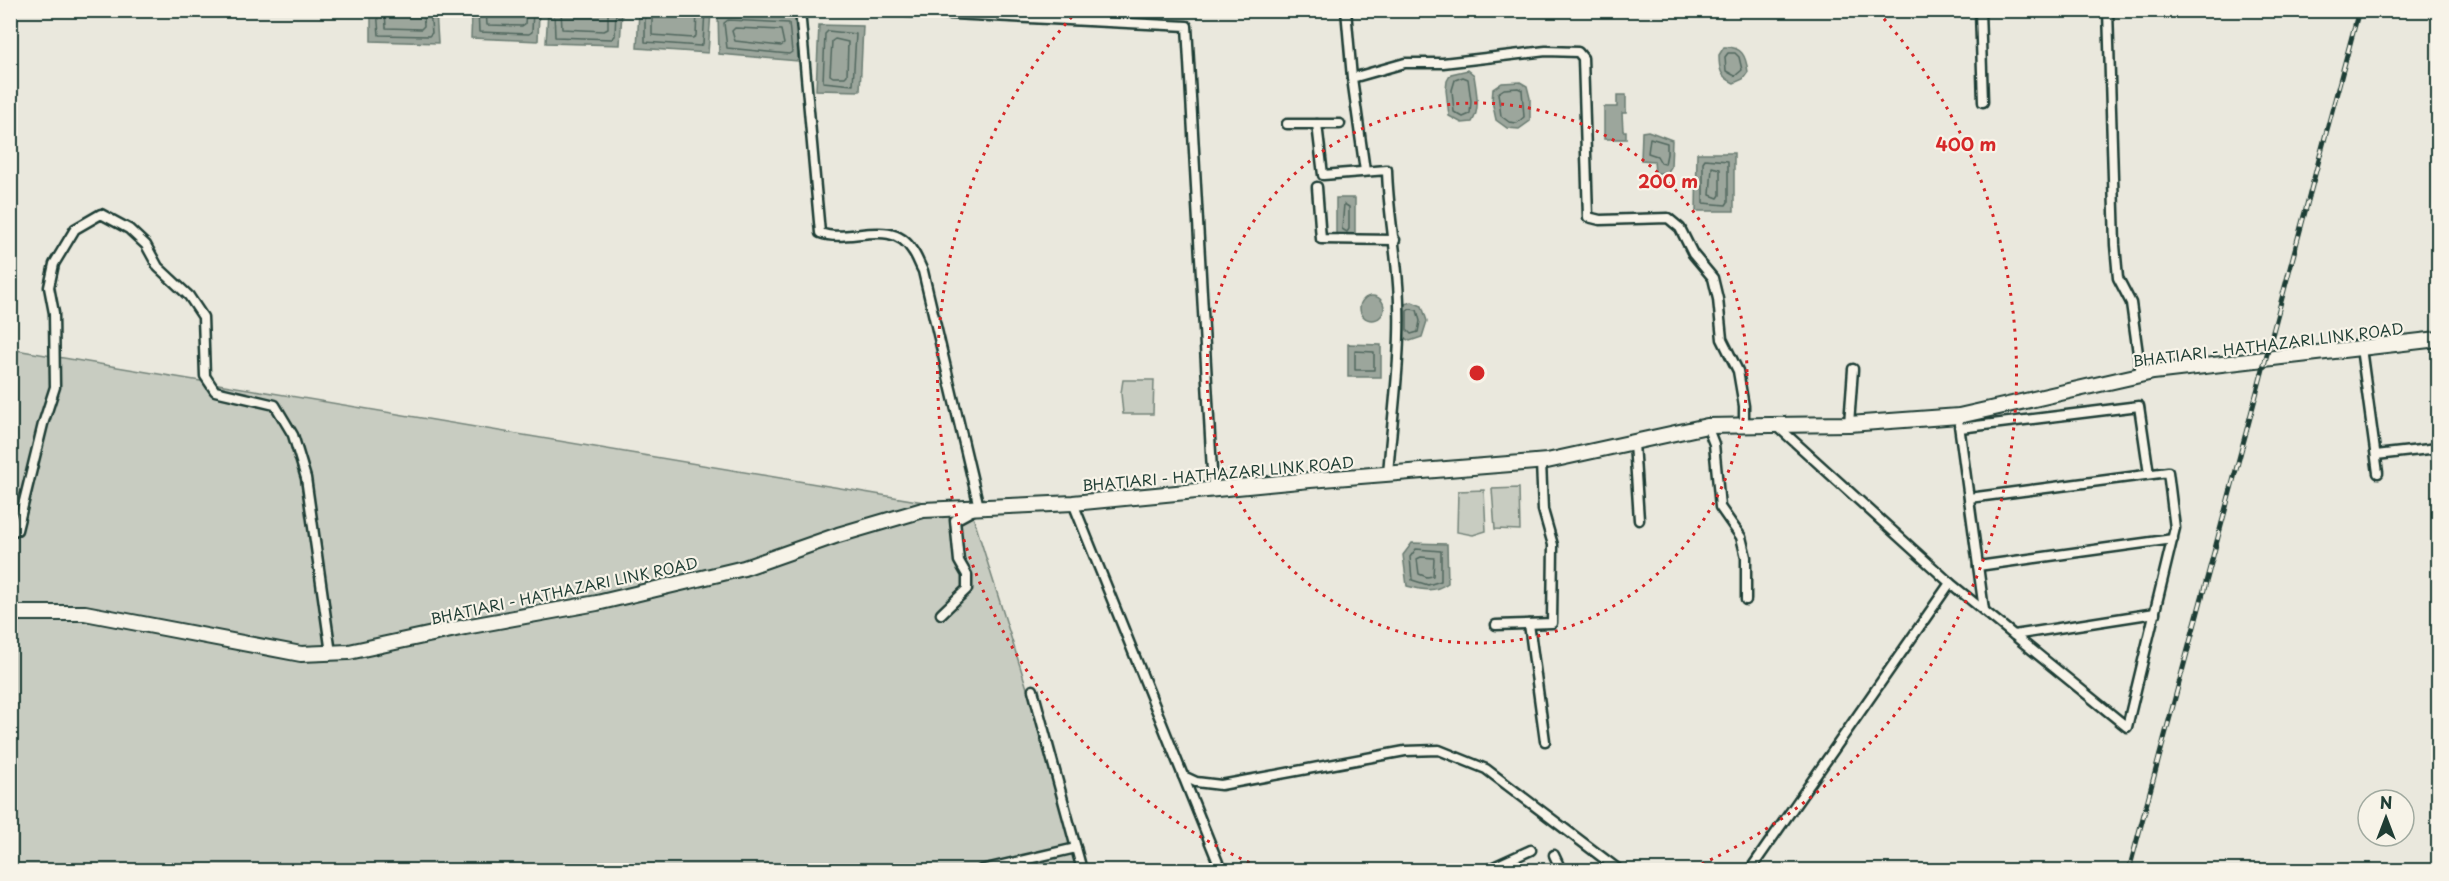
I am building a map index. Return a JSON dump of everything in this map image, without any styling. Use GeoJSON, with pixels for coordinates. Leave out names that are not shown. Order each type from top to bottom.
{"type":"FeatureCollection","features":[{"type":"Feature","properties":{"kind":"main road","name":"BHATIARI - HATHAZARI LINK ROAD"},"geometry":{"type":"LineString","coordinates":[[10,613],[85,613],[301,654],[349,652],[465,627],[597,603],[744,568],[838,535],[915,512],[1073,503],[1541,462],[1707,426],[1959,422],[2141,375],[2439,339]]}},
{"type":"Feature","properties":{"kind":"street"},"geometry":{"type":"LineString","coordinates":[[800,10],[820,234],[828,237],[875,232],[894,235],[912,248],[923,271],[980,507],[955,520],[959,561],[967,576],[967,589],[941,614]]}},
{"type":"Feature","properties":{"kind":"street"},"geometry":{"type":"LineString","coordinates":[[875,10],[1187,26],[1213,489]]}},
{"type":"Feature","properties":{"kind":"street"},"geometry":{"type":"LineString","coordinates":[[1346,10],[1352,78],[1365,171]]}},
{"type":"Feature","properties":{"kind":"street"},"geometry":{"type":"LineString","coordinates":[[1980,10],[1983,102]]}},
{"type":"Feature","properties":{"kind":"street"},"geometry":{"type":"LineString","coordinates":[[2108,10],[2115,245],[2118,278],[2131,303],[2141,375]]}},
{"type":"Feature","properties":{"kind":"street"},"geometry":{"type":"LineString","coordinates":[[1352,78],[1405,63],[1443,63],[1546,51],[1578,52],[1583,58],[1588,217],[1600,220],[1668,218],[1680,228],[1693,254],[1713,278],[1718,299],[1722,339],[1738,371],[1744,406],[1744,424]]}},
{"type":"Feature","properties":{"kind":"street"},"geometry":{"type":"LineString","coordinates":[[1287,124],[1340,124]]}},
{"type":"Feature","properties":{"kind":"street"},"geometry":{"type":"LineString","coordinates":[[1317,124],[1323,175],[1387,170],[1388,203],[1391,209],[1395,240],[1399,305],[1388,474]]}},
{"type":"Feature","properties":{"kind":"street"},"geometry":{"type":"LineString","coordinates":[[1317,187],[1321,239],[1395,240]]}},
{"type":"Feature","properties":{"kind":"street"},"geometry":{"type":"LineString","coordinates":[[10,532],[17,530],[43,424],[56,387],[54,313],[49,287],[54,264],[75,229],[101,214],[129,229],[146,245],[158,267],[189,296],[203,317],[205,376],[214,391],[275,405],[293,435],[306,478],[331,653]]}},
{"type":"Feature","properties":{"kind":"street"},"geometry":{"type":"LineString","coordinates":[[2361,348],[2378,473]]}},
{"type":"Feature","properties":{"kind":"street"},"geometry":{"type":"LineString","coordinates":[[1849,424],[1853,369]]}},
{"type":"Feature","properties":{"kind":"street"},"geometry":{"type":"LineString","coordinates":[[1984,610],[1959,422],[2139,406],[2149,474]]}},
{"type":"Feature","properties":{"kind":"street"},"geometry":{"type":"LineString","coordinates":[[1776,424],[1950,583],[2127,727],[2175,528],[2168,472],[1969,498]]}},
{"type":"Feature","properties":{"kind":"street"},"geometry":{"type":"LineString","coordinates":[[1707,426],[1714,444],[1720,507],[1741,537],[1746,557],[1746,600]]}},
{"type":"Feature","properties":{"kind":"street"},"geometry":{"type":"LineString","coordinates":[[1634,443],[1639,520]]}},
{"type":"Feature","properties":{"kind":"street"},"geometry":{"type":"LineString","coordinates":[[2376,455],[2439,448]]}},
{"type":"Feature","properties":{"kind":"street"},"geometry":{"type":"LineString","coordinates":[[1496,625],[1552,623],[1553,545],[1543,510],[1541,462]]}},
{"type":"Feature","properties":{"kind":"street"},"geometry":{"type":"LineString","coordinates":[[1073,503],[1221,870]]}},
{"type":"Feature","properties":{"kind":"street"},"geometry":{"type":"LineString","coordinates":[[1978,566],[2173,539]]}},
{"type":"Feature","properties":{"kind":"street"},"geometry":{"type":"LineString","coordinates":[[1750,870],[1950,583]]}},
{"type":"Feature","properties":{"kind":"street"},"geometry":{"type":"LineString","coordinates":[[2014,635],[2155,613]]}},
{"type":"Feature","properties":{"kind":"street"},"geometry":{"type":"LineString","coordinates":[[1529,624],[1545,741]]}},
{"type":"Feature","properties":{"kind":"street"},"geometry":{"type":"LineString","coordinates":[[1033,690],[1082,870]]}},
{"type":"Feature","properties":{"kind":"street"},"geometry":{"type":"LineString","coordinates":[[1183,776],[1196,782],[1221,785],[1405,751],[1439,750],[1486,769],[1619,870]]}},
{"type":"Feature","properties":{"kind":"street"},"geometry":{"type":"LineString","coordinates":[[981,870],[1076,848]]}},
{"type":"Feature","properties":{"kind":"street"},"geometry":{"type":"LineString","coordinates":[[1487,870],[1531,850]]}},
{"type":"Feature","properties":{"kind":"street"},"geometry":{"type":"LineString","coordinates":[[1554,855],[1561,870]]}},
{"type":"Feature","properties":{"kind":"shaded area"},"geometry":{"type":"Polygon","coordinates":[[[10,349],[971,510],[1084,870],[11,870],[10,349]]]}},
{"type":"Feature","properties":{"kind":"shaded area"},"geometry":{"type":"Polygon","coordinates":[[[1123,380],[1154,380],[1153,414],[1123,414],[1121,393],[1123,380]]]}},
{"type":"Feature","properties":{"kind":"shaded area"},"geometry":{"type":"Polygon","coordinates":[[[1519,488],[1520,530],[1495,529],[1492,489],[1519,488]]]}},
{"type":"Feature","properties":{"kind":"shaded area"},"geometry":{"type":"Polygon","coordinates":[[[1484,490],[1486,531],[1473,535],[1457,532],[1458,491],[1484,490]]]}},
{"type":"Feature","properties":{"kind":"water"},"geometry":{"type":"Polygon","coordinates":[[[371,11],[436,11],[438,43],[371,41],[371,11]]]}},
{"type":"Feature","properties":{"kind":"water"},"geometry":{"type":"Polygon","coordinates":[[[472,11],[539,11],[538,41],[471,38],[472,11]]]}},
{"type":"Feature","properties":{"kind":"water"},"geometry":{"type":"Polygon","coordinates":[[[548,11],[622,11],[620,45],[546,43],[548,11]]]}},
{"type":"Feature","properties":{"kind":"water"},"geometry":{"type":"Polygon","coordinates":[[[639,11],[711,12],[708,53],[637,48],[639,11]]]}},
{"type":"Feature","properties":{"kind":"water"},"geometry":{"type":"Polygon","coordinates":[[[718,14],[796,17],[798,61],[719,54],[718,14]]]}},
{"type":"Feature","properties":{"kind":"water"},"geometry":{"type":"Polygon","coordinates":[[[819,25],[863,26],[860,91],[816,90],[819,25]]]}},
{"type":"Feature","properties":{"kind":"water"},"geometry":{"type":"Polygon","coordinates":[[[1724,47],[1739,50],[1746,61],[1748,72],[1743,79],[1734,83],[1723,75],[1720,68],[1719,55],[1724,47]]]}},
{"type":"Feature","properties":{"kind":"water"},"geometry":{"type":"Polygon","coordinates":[[[1468,70],[1474,75],[1477,105],[1472,122],[1462,123],[1449,116],[1447,81],[1451,74],[1468,70]]]}},
{"type":"Feature","properties":{"kind":"water"},"geometry":{"type":"Polygon","coordinates":[[[1520,82],[1527,86],[1530,98],[1530,121],[1519,129],[1507,128],[1496,120],[1492,101],[1493,89],[1502,83],[1520,82]]]}},
{"type":"Feature","properties":{"kind":"water"},"geometry":{"type":"Polygon","coordinates":[[[1617,95],[1626,95],[1626,113],[1622,113],[1626,139],[1604,139],[1604,107],[1617,107],[1617,95]]]}},
{"type":"Feature","properties":{"kind":"water"},"geometry":{"type":"Polygon","coordinates":[[[1648,131],[1672,140],[1671,167],[1667,173],[1655,173],[1654,161],[1641,160],[1642,132],[1648,131]]]}},
{"type":"Feature","properties":{"kind":"water"},"geometry":{"type":"Polygon","coordinates":[[[1697,153],[1734,153],[1734,211],[1696,211],[1697,153]]]}},
{"type":"Feature","properties":{"kind":"water"},"geometry":{"type":"Polygon","coordinates":[[[1336,198],[1355,198],[1355,238],[1336,238],[1336,198]]]}},
{"type":"Feature","properties":{"kind":"water"},"geometry":{"type":"Polygon","coordinates":[[[1372,296],[1381,299],[1384,308],[1381,317],[1372,320],[1363,317],[1360,308],[1363,299],[1372,296]]]}},
{"type":"Feature","properties":{"kind":"water"},"geometry":{"type":"Polygon","coordinates":[[[1412,302],[1422,306],[1427,321],[1422,337],[1410,341],[1402,337],[1402,309],[1405,304],[1412,302]]]}},
{"type":"Feature","properties":{"kind":"water"},"geometry":{"type":"Polygon","coordinates":[[[1348,344],[1381,345],[1381,377],[1348,377],[1348,344]]]}},
{"type":"Feature","properties":{"kind":"water"},"geometry":{"type":"Polygon","coordinates":[[[1412,543],[1447,544],[1448,583],[1433,589],[1407,586],[1403,555],[1412,543]]]}},
{"type":"Feature","properties":{"kind":"railway"},"geometry":{"type":"LineString","coordinates":[[2129,870],[2359,10]]}}]}
